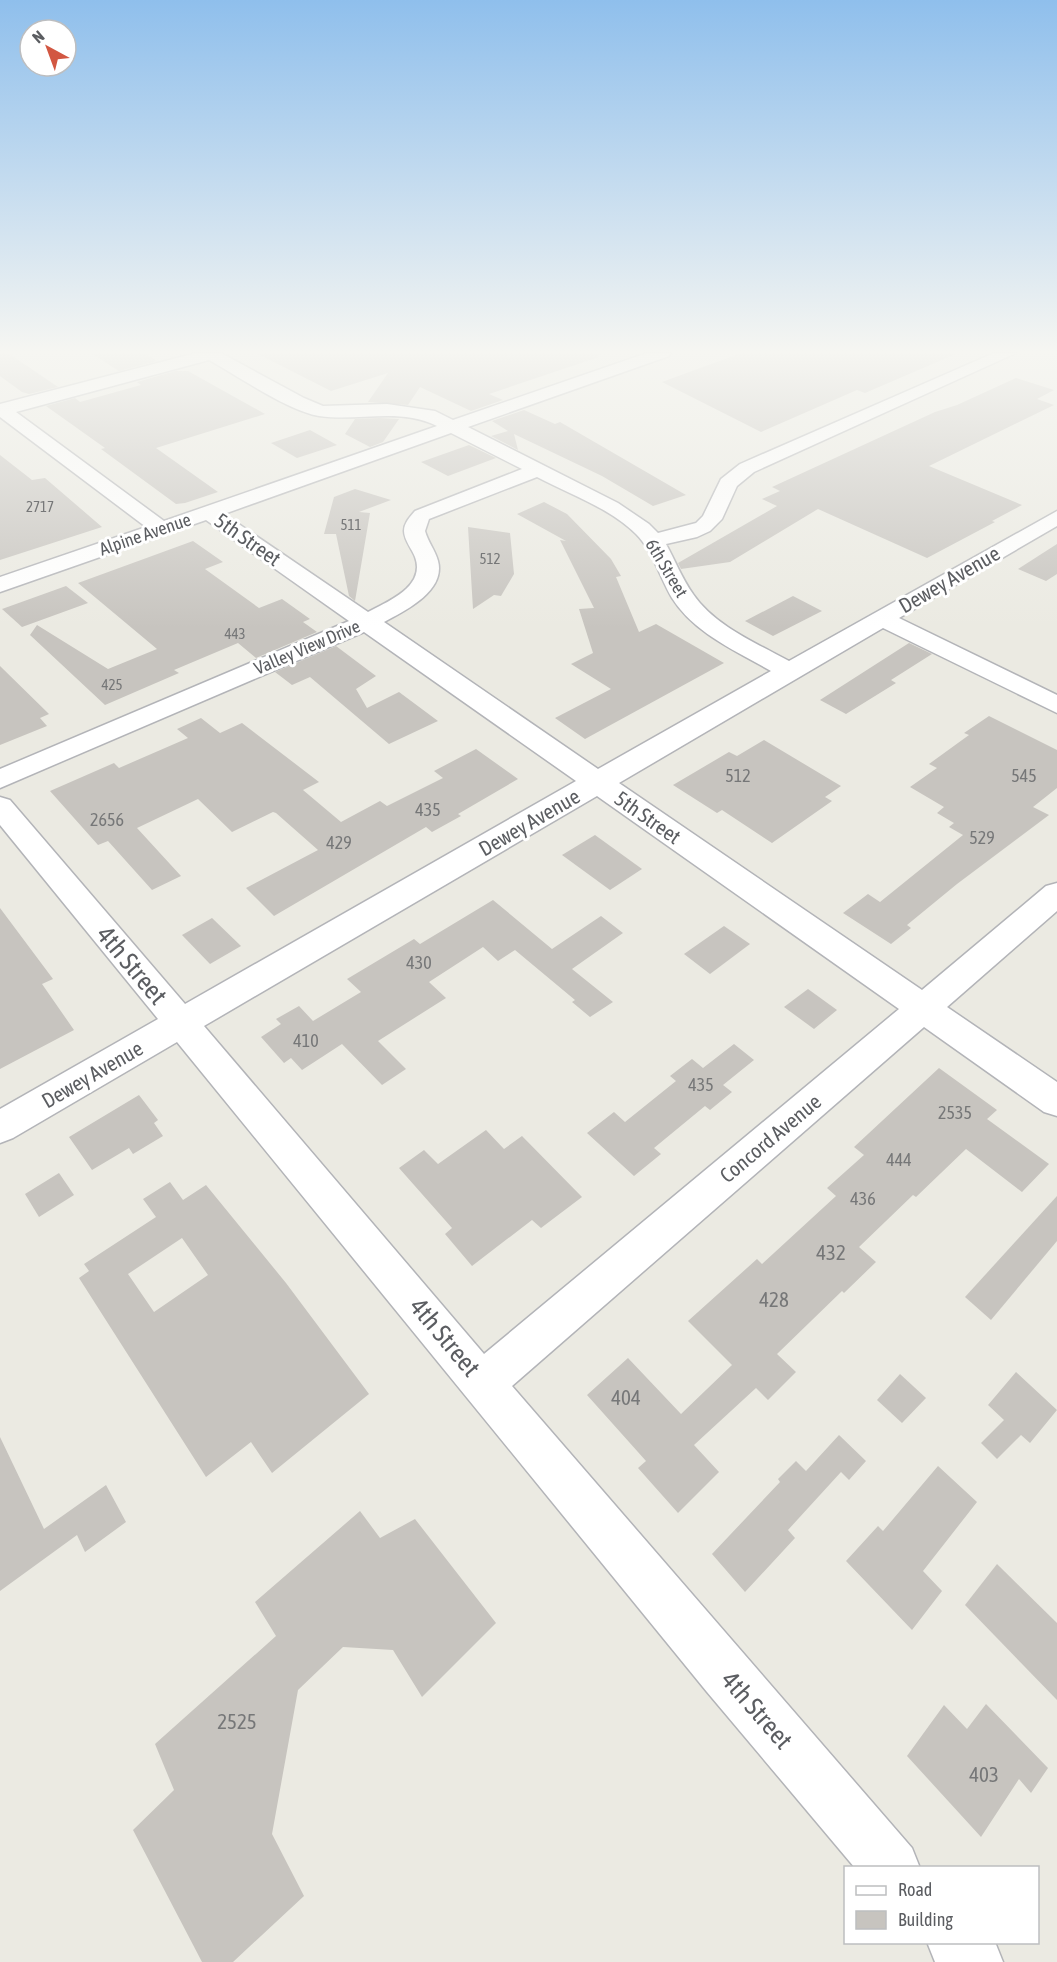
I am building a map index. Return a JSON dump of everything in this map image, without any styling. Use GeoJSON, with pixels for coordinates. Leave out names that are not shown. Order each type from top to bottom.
{"type":"FeatureCollection","features":[{"type":"Feature","properties":{"kind":"street"},"geometry":{"type":"LineString","coordinates":[[47,445],[161,528]]}},
{"type":"Feature","properties":{"kind":"street","name":"Alpine Avenue"},"geometry":{"type":"LineString","coordinates":[[0,585],[402,445]]}},
{"type":"Feature","properties":{"kind":"street","name":"6th Street"},"geometry":{"type":"LineString","coordinates":[[487,445],[611,507],[642,528],[653,540],[683,597],[700,616],[724,635],[789,671]]}},
{"type":"Feature","properties":{"kind":"street"},"geometry":{"type":"LineString","coordinates":[[653,540],[690,533],[702,527],[712,519],[728,483],[747,468],[800,445]]}},
{"type":"Feature","properties":{"kind":"street","name":"Valley View Drive"},"geometry":{"type":"LineString","coordinates":[[0,780],[367,622],[415,592],[427,577],[428,564],[413,530],[415,522],[422,515],[538,470]]}},
{"type":"Feature","properties":{"kind":"street","name":"5th Street"},"geometry":{"type":"LineString","coordinates":[[208,512],[1057,1101]]}},
{"type":"Feature","properties":{"kind":"street","name":"Dewey Avenue"},"geometry":{"type":"LineString","coordinates":[[0,1127],[1057,517]]}},
{"type":"Feature","properties":{"kind":"street"},"geometry":{"type":"LineString","coordinates":[[881,618],[1057,705]]}},
{"type":"Feature","properties":{"kind":"street","name":"4th Street"},"geometry":{"type":"LineString","coordinates":[[0,806],[725,1674],[890,1866]]}},
{"type":"Feature","properties":{"kind":"street","name":"Concord Avenue"},"geometry":{"type":"LineString","coordinates":[[483,1383],[1057,894]]}},
{"type":"Feature","properties":{"kind":"street"},"geometry":{"type":"LineString","coordinates":[[958,1944],[973,1962]]}},
{"type":"Feature","properties":{"kind":"building"},"geometry":{"type":"Polygon","coordinates":[[[100,445],[167,445],[156,448],[218,492],[176,504],[101,449],[105,448],[100,445]]]}},
{"type":"Feature","properties":{"kind":"building"},"geometry":{"type":"Polygon","coordinates":[[[274,445],[337,445],[297,458],[274,445]]]}},
{"type":"Feature","properties":{"kind":"building"},"geometry":{"type":"Polygon","coordinates":[[[469,445],[496,458],[448,476],[421,462],[469,445]]]}},
{"type":"Feature","properties":{"kind":"building"},"geometry":{"type":"Polygon","coordinates":[[[508,445],[517,445],[518,450],[508,445]]]}},
{"type":"Feature","properties":{"kind":"building"},"geometry":{"type":"Polygon","coordinates":[[[536,445],[599,445],[686,495],[653,506],[602,476],[536,445]]]}},
{"type":"Feature","properties":{"kind":"building"},"geometry":{"type":"Polygon","coordinates":[[[864,445],[973,445],[929,466],[1022,505],[927,558],[818,509],[730,562],[681,569],[678,563],[777,506],[762,499],[780,491],[772,487],[864,445]]]}},
{"type":"Feature","properties":{"kind":"building"},"geometry":{"type":"Polygon","coordinates":[[[0,455],[32,480],[45,478],[102,527],[0,560],[0,455]]]}},
{"type":"Feature","properties":{"kind":"building"},"geometry":{"type":"Polygon","coordinates":[[[355,489],[391,500],[359,512],[370,513],[355,601],[349,596],[336,534],[324,534],[334,497],[355,489]]]}},
{"type":"Feature","properties":{"kind":"building"},"geometry":{"type":"Polygon","coordinates":[[[544,502],[567,514],[611,559],[621,576],[616,577],[639,632],[656,624],[724,663],[585,739],[555,718],[611,689],[571,664],[593,653],[579,609],[594,608],[560,540],[566,541],[517,514],[544,502]]]}},
{"type":"Feature","properties":{"kind":"building"},"geometry":{"type":"Polygon","coordinates":[[[468,527],[510,533],[514,574],[501,596],[494,595],[473,609],[468,527]]]}},
{"type":"Feature","properties":{"kind":"building"},"geometry":{"type":"Polygon","coordinates":[[[193,541],[223,562],[205,569],[259,608],[282,599],[310,619],[303,622],[317,632],[256,658],[238,643],[174,670],[179,673],[105,705],[30,635],[37,625],[108,669],[157,649],[78,583],[193,541]]]}},
{"type":"Feature","properties":{"kind":"building"},"geometry":{"type":"Polygon","coordinates":[[[1057,544],[1057,574],[1046,581],[1018,569],[1057,544]]]}},
{"type":"Feature","properties":{"kind":"building"},"geometry":{"type":"Polygon","coordinates":[[[66,586],[88,603],[22,627],[2,609],[66,586]]]}},
{"type":"Feature","properties":{"kind":"building"},"geometry":{"type":"Polygon","coordinates":[[[793,596],[822,611],[773,636],[745,621],[793,596]]]}},
{"type":"Feature","properties":{"kind":"building"},"geometry":{"type":"Polygon","coordinates":[[[909,643],[932,654],[891,680],[896,683],[846,714],[820,700],[909,643]]]}},
{"type":"Feature","properties":{"kind":"building"},"geometry":{"type":"Polygon","coordinates":[[[336,646],[376,676],[356,689],[367,708],[399,692],[438,721],[389,744],[310,677],[292,685],[275,672],[336,646]]]}},
{"type":"Feature","properties":{"kind":"building"},"geometry":{"type":"Polygon","coordinates":[[[0,666],[49,714],[40,718],[47,726],[0,745],[0,666]]]}},
{"type":"Feature","properties":{"kind":"building"},"geometry":{"type":"Polygon","coordinates":[[[989,716],[1057,750],[1057,788],[1033,807],[1049,815],[957,884],[907,925],[911,928],[891,944],[843,913],[868,894],[880,902],[963,835],[949,827],[954,823],[937,813],[944,807],[910,787],[937,768],[929,764],[969,735],[964,733],[989,716]]]}},
{"type":"Feature","properties":{"kind":"building"},"geometry":{"type":"Polygon","coordinates":[[[201,718],[220,733],[242,723],[319,782],[303,790],[341,822],[380,801],[387,806],[443,778],[434,771],[476,749],[518,779],[458,814],[461,816],[432,832],[426,827],[274,916],[246,888],[318,850],[276,813],[273,812],[232,832],[198,799],[137,828],[181,876],[152,890],[108,841],[98,845],[50,791],[114,763],[119,768],[188,738],[177,729],[201,718]]]}},
{"type":"Feature","properties":{"kind":"building"},"geometry":{"type":"Polygon","coordinates":[[[764,740],[841,786],[825,797],[832,801],[772,843],[722,810],[717,813],[673,785],[729,752],[737,756],[764,740]]]}},
{"type":"Feature","properties":{"kind":"building"},"geometry":{"type":"Polygon","coordinates":[[[595,835],[642,869],[610,890],[562,855],[595,835]]]}},
{"type":"Feature","properties":{"kind":"building"},"geometry":{"type":"Polygon","coordinates":[[[493,900],[552,949],[601,916],[623,933],[572,969],[613,1002],[590,1017],[572,1002],[575,1000],[515,950],[498,961],[483,947],[429,982],[446,998],[378,1041],[406,1069],[382,1085],[342,1044],[302,1070],[291,1058],[284,1063],[261,1037],[281,1024],[276,1019],[299,1006],[313,1021],[361,992],[347,979],[414,939],[420,944],[493,900]]]}},
{"type":"Feature","properties":{"kind":"building"},"geometry":{"type":"Polygon","coordinates":[[[0,908],[53,979],[42,984],[74,1030],[0,1069],[0,908]]]}},
{"type":"Feature","properties":{"kind":"building"},"geometry":{"type":"Polygon","coordinates":[[[212,918],[241,946],[210,964],[182,935],[212,918]]]}},
{"type":"Feature","properties":{"kind":"building"},"geometry":{"type":"Polygon","coordinates":[[[724,926],[750,944],[710,974],[684,954],[724,926]]]}},
{"type":"Feature","properties":{"kind":"building"},"geometry":{"type":"Polygon","coordinates":[[[808,989],[837,1010],[814,1029],[784,1007],[808,989]]]}},
{"type":"Feature","properties":{"kind":"building"},"geometry":{"type":"Polygon","coordinates":[[[734,1044],[754,1060],[723,1085],[732,1092],[710,1110],[705,1106],[654,1148],[661,1154],[634,1176],[587,1133],[614,1112],[625,1122],[676,1081],[670,1076],[692,1059],[703,1068],[734,1044]]]}},
{"type":"Feature","properties":{"kind":"building"},"geometry":{"type":"Polygon","coordinates":[[[939,1068],[997,1110],[987,1119],[1049,1164],[1022,1192],[966,1149],[916,1197],[913,1195],[859,1247],[876,1262],[844,1293],[842,1291],[777,1354],[796,1372],[768,1400],[756,1388],[694,1445],[719,1472],[678,1513],[638,1468],[646,1461],[587,1395],[628,1358],[681,1414],[732,1365],[688,1321],[757,1259],[762,1264],[836,1196],[827,1188],[864,1155],[854,1147],[939,1068]]]}},
{"type":"Feature","properties":{"kind":"building"},"geometry":{"type":"Polygon","coordinates":[[[139,1095],[158,1120],[154,1123],[163,1136],[133,1154],[129,1148],[92,1170],[69,1137],[139,1095]]]}},
{"type":"Feature","properties":{"kind":"building"},"geometry":{"type":"Polygon","coordinates":[[[486,1130],[504,1149],[522,1136],[582,1197],[541,1228],[532,1220],[472,1266],[445,1234],[452,1228],[399,1168],[424,1150],[438,1164],[486,1130]]]}},
{"type":"Feature","properties":{"kind":"building"},"geometry":{"type":"Polygon","coordinates":[[[59,1173],[74,1195],[39,1217],[25,1194],[59,1173]]]}},
{"type":"Feature","properties":{"kind":"building"},"geometry":{"type":"Polygon","coordinates":[[[170,1182],[183,1200],[206,1185],[286,1283],[369,1394],[272,1473],[251,1442],[206,1477],[79,1278],[89,1271],[84,1264],[156,1217],[143,1199],[170,1182]],[[182,1238],[128,1274],[154,1312],[208,1275],[182,1238]]]}},
{"type":"Feature","properties":{"kind":"building"},"geometry":{"type":"Polygon","coordinates":[[[1057,1196],[1057,1241],[991,1320],[965,1297],[1057,1196]]]}},
{"type":"Feature","properties":{"kind":"building"},"geometry":{"type":"Polygon","coordinates":[[[1016,1372],[1057,1410],[1030,1443],[1021,1435],[997,1459],[981,1443],[1004,1420],[988,1405],[1016,1372]]]}},
{"type":"Feature","properties":{"kind":"building"},"geometry":{"type":"Polygon","coordinates":[[[900,1374],[926,1398],[902,1423],[877,1400],[900,1374]]]}},
{"type":"Feature","properties":{"kind":"building"},"geometry":{"type":"Polygon","coordinates":[[[839,1435],[866,1461],[849,1480],[841,1472],[788,1530],[795,1538],[745,1592],[712,1554],[780,1482],[778,1479],[796,1461],[806,1471],[839,1435]]]}},
{"type":"Feature","properties":{"kind":"building"},"geometry":{"type":"Polygon","coordinates":[[[0,1437],[44,1529],[106,1485],[126,1522],[85,1552],[77,1535],[0,1591],[0,1437]]]}},
{"type":"Feature","properties":{"kind":"building"},"geometry":{"type":"Polygon","coordinates":[[[938,1466],[977,1502],[923,1571],[942,1591],[912,1630],[846,1561],[878,1526],[883,1531],[938,1466]]]}},
{"type":"Feature","properties":{"kind":"building"},"geometry":{"type":"Polygon","coordinates":[[[360,1511],[380,1538],[415,1519],[496,1623],[422,1697],[393,1650],[343,1647],[298,1690],[272,1834],[304,1896],[233,1962],[202,1962],[133,1830],[174,1790],[155,1744],[276,1636],[255,1602],[360,1511]]]}},
{"type":"Feature","properties":{"kind":"building"},"geometry":{"type":"Polygon","coordinates":[[[997,1564],[1057,1623],[1057,1700],[965,1605],[997,1564]]]}},
{"type":"Feature","properties":{"kind":"building"},"geometry":{"type":"Polygon","coordinates":[[[986,1704],[1048,1768],[1031,1793],[1019,1779],[981,1837],[907,1756],[944,1705],[967,1729],[986,1704]]]}}]}
